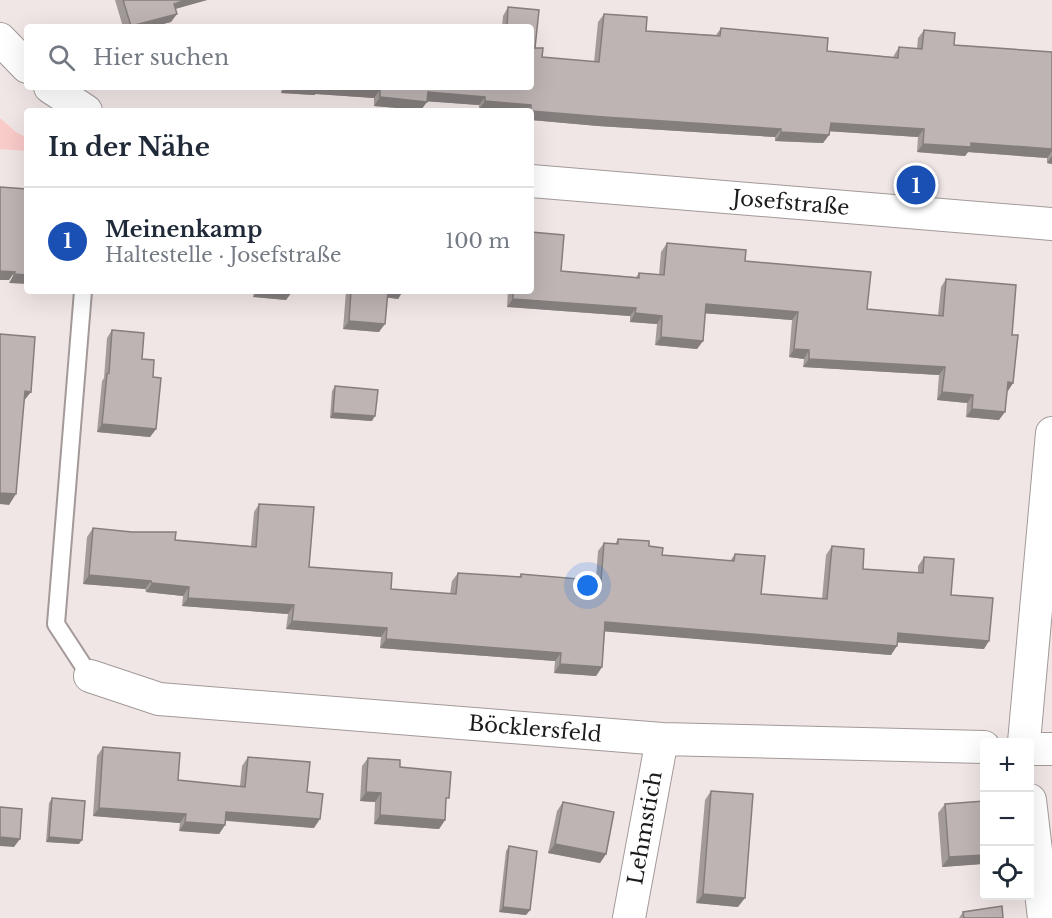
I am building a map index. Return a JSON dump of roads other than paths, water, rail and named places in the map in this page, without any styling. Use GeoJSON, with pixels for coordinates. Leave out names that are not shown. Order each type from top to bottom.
{"type":"FeatureCollection","features":[{"type":"Feature","properties":{"kind":"street"},"geometry":{"type":"LineString","coordinates":[[0,39],[24,64]]}},
{"type":"Feature","properties":{"kind":"street"},"geometry":{"type":"LineString","coordinates":[[54,90],[82,108]]}},
{"type":"Feature","properties":{"kind":"street","name":"Josefstraße"},"geometry":{"type":"LineString","coordinates":[[534,181],[1052,224]]}},
{"type":"Feature","properties":{"kind":"street"},"geometry":{"type":"LineString","coordinates":[[1024,738],[1052,433]]}},
{"type":"Feature","properties":{"kind":"street","name":"Böcklersfeld"},"geometry":{"type":"LineString","coordinates":[[90,676],[159,699],[662,739],[980,747]]}},
{"type":"Feature","properties":{"kind":"street","name":"Lehmstich"},"geometry":{"type":"LineString","coordinates":[[629,918],[662,739]]}},
{"type":"Feature","properties":{"kind":"street"},"geometry":{"type":"LineString","coordinates":[[1034,748],[1052,749]]}},
{"type":"Feature","properties":{"kind":"street"},"geometry":{"type":"LineString","coordinates":[[1034,839],[1044,918]]}},
{"type":"Feature","properties":{"kind":"lane"},"geometry":{"type":"LineString","coordinates":[[83,294],[56,624],[90,676]]}},
{"type":"Feature","properties":{"kind":"place","name":"Meinenkamp"},"geometry":{"type":"Point","coordinates":[916,185]}}]}
